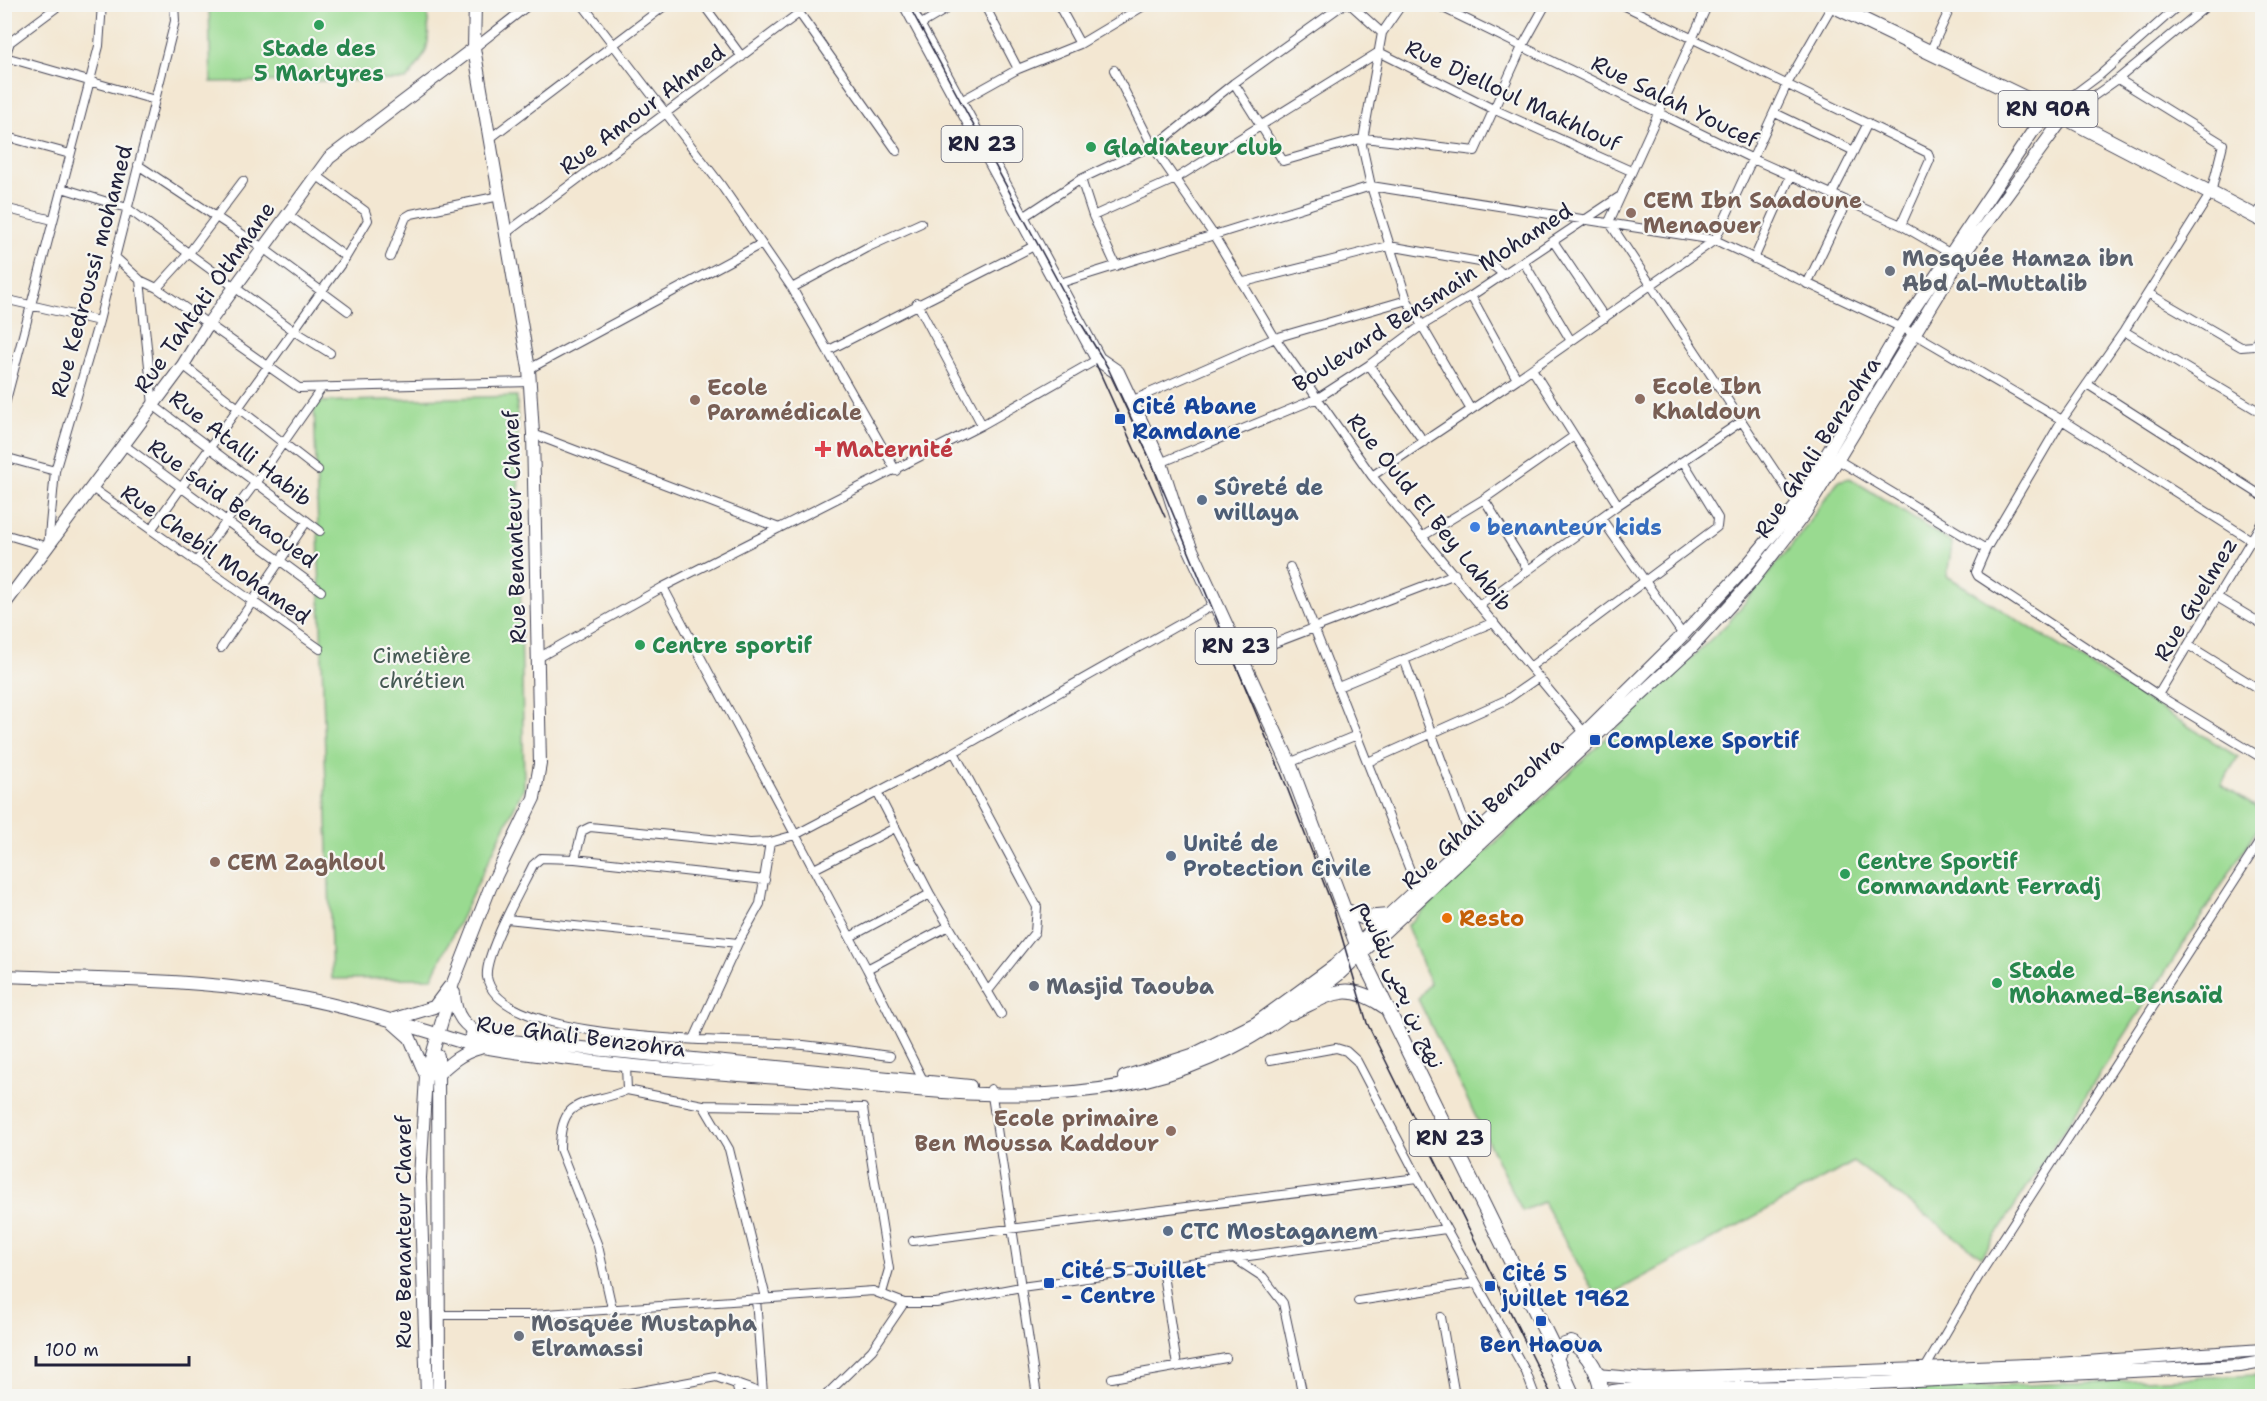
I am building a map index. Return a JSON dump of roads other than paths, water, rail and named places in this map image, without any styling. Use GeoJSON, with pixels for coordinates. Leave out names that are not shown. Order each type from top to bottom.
{"type":"FeatureCollection","features":[{"type":"Feature","properties":{"kind":"main road","name":"Rue Benanteur Charef"},"geometry":{"type":"LineString","coordinates":[[427,1396],[420,1178],[431,1076],[453,983],[490,888],[534,798],[539,781],[530,375],[474,48],[475,4]]}},
{"type":"Feature","properties":{"kind":"main road","name":"RN 23"},"geometry":{"type":"LineString","coordinates":[[906,4],[1057,284],[1064,288],[1099,342],[1101,351],[1098,359]]}},
{"type":"Feature","properties":{"kind":"main road","name":"RN 90A"},"geometry":{"type":"LineString","coordinates":[[1832,5],[2058,114],[2211,193],[2260,214]]}},
{"type":"Feature","properties":{"kind":"main road","name":"Rue Tahtati Othmane"},"geometry":{"type":"LineString","coordinates":[[4,605],[183,364],[208,324],[329,158],[474,48]]}},
{"type":"Feature","properties":{"kind":"main road","name":"Rue Ghali Benzohra"},"geometry":{"type":"LineString","coordinates":[[4,976],[184,982],[280,994],[440,1034],[627,1066],[991,1092],[1082,1092],[1162,1076],[1231,1049],[1290,1013],[1588,737],[1801,509],[1901,328],[2058,114]]}},
{"type":"Feature","properties":{"kind":"main road","name":"Rue Ghali Benzohra"},"geometry":{"type":"LineString","coordinates":[[991,1092],[1107,1080],[1140,1073],[1192,1055],[1277,1010],[1359,950],[1388,916],[1420,894],[1470,837],[1694,645],[1752,580],[1838,459],[1915,334],[1955,256]]}},
{"type":"Feature","properties":{"kind":"main road","name":"نهج بن يحيى بلقاسم"},"geometry":{"type":"LineString","coordinates":[[1098,359],[1117,372],[1160,464],[1181,528],[1289,763],[1359,950],[1384,1006],[1546,1330],[1557,1353],[1557,1363],[1573,1396]]}},
{"type":"Feature","properties":{"kind":"main road"},"geometry":{"type":"LineString","coordinates":[[1344,910],[1365,918],[1388,916]]}},
{"type":"Feature","properties":{"kind":"main road"},"geometry":{"type":"LineString","coordinates":[[390,1020],[410,1016],[434,1007],[453,983]]}},
{"type":"Feature","properties":{"kind":"main road"},"geometry":{"type":"LineString","coordinates":[[390,1020],[410,1038],[431,1076],[485,1043],[467,1027],[454,1009],[453,983]]}},
{"type":"Feature","properties":{"kind":"main road"},"geometry":{"type":"LineString","coordinates":[[1290,1013],[1331,994],[1349,990],[1365,994],[1384,1006]]}},
{"type":"Feature","properties":{"kind":"main road","name":"Rue Ghali Benzohra"},"geometry":{"type":"LineString","coordinates":[[485,1043],[927,1087]]}},
{"type":"Feature","properties":{"kind":"main road","name":"Rue Benanteur Charef"},"geometry":{"type":"LineString","coordinates":[[431,1076],[439,1396]]}},
{"type":"Feature","properties":{"kind":"main road"},"geometry":{"type":"LineString","coordinates":[[1546,1330],[1583,1350],[1600,1384],[1599,1395],[1620,1390],[1787,1387],[2240,1366],[2262,1362]]}},
{"type":"Feature","properties":{"kind":"main road"},"geometry":{"type":"LineString","coordinates":[[1557,1353],[1562,1346],[1571,1343]]}},
{"type":"Feature","properties":{"kind":"main road"},"geometry":{"type":"LineString","coordinates":[[1596,1375],[1645,1379],[1924,1367],[2057,1364],[2262,1350]]}},
{"type":"Feature","properties":{"kind":"street"},"geometry":{"type":"LineString","coordinates":[[61,4],[10,42],[5,58],[155,100]]}},
{"type":"Feature","properties":{"kind":"street"},"geometry":{"type":"LineString","coordinates":[[4,408],[99,46],[102,4]]}},
{"type":"Feature","properties":{"kind":"street","name":"Rue Kedroussi mohamed"},"geometry":{"type":"LineString","coordinates":[[48,547],[55,471],[99,321],[128,208],[175,21],[174,4]]}},
{"type":"Feature","properties":{"kind":"street"},"geometry":{"type":"LineString","coordinates":[[474,48],[530,4]]}},
{"type":"Feature","properties":{"kind":"street"},"geometry":{"type":"LineString","coordinates":[[582,4],[666,114],[792,288],[896,471]]}},
{"type":"Feature","properties":{"kind":"street"},"geometry":{"type":"LineString","coordinates":[[489,139],[615,46],[667,4]]}},
{"type":"Feature","properties":{"kind":"street"},"geometry":{"type":"LineString","coordinates":[[703,4],[742,57]]}},
{"type":"Feature","properties":{"kind":"street"},"geometry":{"type":"LineString","coordinates":[[793,4],[897,151]]}},
{"type":"Feature","properties":{"kind":"street"},"geometry":{"type":"LineString","coordinates":[[918,26],[955,4]]}},
{"type":"Feature","properties":{"kind":"street"},"geometry":{"type":"LineString","coordinates":[[984,4],[1018,69]]}},
{"type":"Feature","properties":{"kind":"street"},"geometry":{"type":"LineString","coordinates":[[1058,4],[1080,44]]}},
{"type":"Feature","properties":{"kind":"street"},"geometry":{"type":"LineString","coordinates":[[959,102],[1018,69],[1080,44],[1135,8],[1147,4]]}},
{"type":"Feature","properties":{"kind":"street"},"geometry":{"type":"LineString","coordinates":[[1022,218],[1081,179],[1152,147],[1233,83],[1344,4]]}},
{"type":"Feature","properties":{"kind":"street"},"geometry":{"type":"LineString","coordinates":[[1350,4],[1382,33]]}},
{"type":"Feature","properties":{"kind":"street"},"geometry":{"type":"LineString","coordinates":[[1402,4],[1382,33],[1362,145],[1371,186],[1407,300],[1471,410]]}},
{"type":"Feature","properties":{"kind":"street","name":"Rue Salah Youcef"},"geometry":{"type":"LineString","coordinates":[[1435,4],[1753,159],[1901,225],[1955,256]]}},
{"type":"Feature","properties":{"kind":"street"},"geometry":{"type":"LineString","coordinates":[[1233,83],[1258,126],[1285,161],[1364,138],[1475,151],[1522,47],[1546,4]]}},
{"type":"Feature","properties":{"kind":"street"},"geometry":{"type":"LineString","coordinates":[[1621,4],[1929,153],[1930,156],[1901,225]]}},
{"type":"Feature","properties":{"kind":"street","name":"Boulevard Bensmain Mohamed"},"geometry":{"type":"LineString","coordinates":[[1708,4],[1609,222],[1801,509]]}},
{"type":"Feature","properties":{"kind":"street"},"geometry":{"type":"LineString","coordinates":[[1930,52],[1952,4]]}},
{"type":"Feature","properties":{"kind":"street","name":"Rue Ghali Benzohra"},"geometry":{"type":"LineString","coordinates":[[2058,114],[2180,4]]}},
{"type":"Feature","properties":{"kind":"street","name":"Rue Ghali Benzohra"},"geometry":{"type":"LineString","coordinates":[[2058,114],[2118,79],[2209,4]]}},
{"type":"Feature","properties":{"kind":"street"},"geometry":{"type":"LineString","coordinates":[[1372,476],[1532,369],[1715,240],[1787,84],[1832,5]]}},
{"type":"Feature","properties":{"kind":"street","name":"Rue Amour Ahmed"},"geometry":{"type":"LineString","coordinates":[[506,233],[799,13]]}},
{"type":"Feature","properties":{"kind":"street"},"geometry":{"type":"LineString","coordinates":[[1093,216],[1175,179],[1379,52]]}},
{"type":"Feature","properties":{"kind":"street","name":"Rue Djelloul Makhlouf"},"geometry":{"type":"LineString","coordinates":[[1379,52],[1493,109],[1631,171]]}},
{"type":"Feature","properties":{"kind":"street","name":"Rue Ould El Bey Lahbib"},"geometry":{"type":"LineString","coordinates":[[1114,70],[1152,147],[1244,282],[1275,338],[1372,476],[1588,737]]}},
{"type":"Feature","properties":{"kind":"street"},"geometry":{"type":"LineString","coordinates":[[2118,79],[2223,144],[2211,193],[2124,331],[2062,420],[1976,568],[1978,576],[2158,694],[2262,758]]}},
{"type":"Feature","properties":{"kind":"street"},"geometry":{"type":"LineString","coordinates":[[1775,113],[1854,151]]}},
{"type":"Feature","properties":{"kind":"street"},"geometry":{"type":"LineString","coordinates":[[1832,194],[1868,123]]}},
{"type":"Feature","properties":{"kind":"street"},"geometry":{"type":"LineString","coordinates":[[4,136],[70,154]]}},
{"type":"Feature","properties":{"kind":"street"},"geometry":{"type":"LineString","coordinates":[[138,165],[263,248],[348,311]]}},
{"type":"Feature","properties":{"kind":"street"},"geometry":{"type":"LineString","coordinates":[[151,530],[346,257],[368,220],[368,215],[316,175]]}},
{"type":"Feature","properties":{"kind":"street"},"geometry":{"type":"LineString","coordinates":[[1754,259],[1791,175]]}},
{"type":"Feature","properties":{"kind":"street"},"geometry":{"type":"LineString","coordinates":[[1081,179],[1093,216],[1116,266]]}},
{"type":"Feature","properties":{"kind":"street"},"geometry":{"type":"LineString","coordinates":[[157,288],[189,253],[243,181]]}},
{"type":"Feature","properties":{"kind":"street"},"geometry":{"type":"LineString","coordinates":[[1057,284],[1371,186],[1715,240],[1915,334],[2062,420],[2252,540]]}},
{"type":"Feature","properties":{"kind":"street"},"geometry":{"type":"LineString","coordinates":[[62,188],[128,208],[293,330],[330,353]]}},
{"type":"Feature","properties":{"kind":"street"},"geometry":{"type":"LineString","coordinates":[[390,257],[406,217],[411,214],[500,196]]}},
{"type":"Feature","properties":{"kind":"street","name":"Boulevard Bensmain Mohamed"},"geometry":{"type":"LineString","coordinates":[[1160,464],[1318,398],[1369,365],[1421,326],[1471,296],[1620,196]]}},
{"type":"Feature","properties":{"kind":"street"},"geometry":{"type":"LineString","coordinates":[[1807,284],[1847,201]]}},
{"type":"Feature","properties":{"kind":"street"},"geometry":{"type":"LineString","coordinates":[[4,208],[53,220]]}},
{"type":"Feature","properties":{"kind":"street"},"geometry":{"type":"LineString","coordinates":[[287,214],[346,257]]}},
{"type":"Feature","properties":{"kind":"street"},"geometry":{"type":"LineString","coordinates":[[792,288],[866,248],[921,223]]}},
{"type":"Feature","properties":{"kind":"street"},"geometry":{"type":"LineString","coordinates":[[1553,241],[1605,318]]}},
{"type":"Feature","properties":{"kind":"street"},"geometry":{"type":"LineString","coordinates":[[115,257],[140,280],[157,288],[299,388],[321,389],[530,375],[761,244]]}},
{"type":"Feature","properties":{"kind":"street"},"geometry":{"type":"LineString","coordinates":[[829,350],[917,303],[1036,245]]}},
{"type":"Feature","properties":{"kind":"street"},"geometry":{"type":"LineString","coordinates":[[1244,282],[1389,246],[1491,264],[1503,274]]}},
{"type":"Feature","properties":{"kind":"street"},"geometry":{"type":"LineString","coordinates":[[1523,261],[1571,341]]}},
{"type":"Feature","properties":{"kind":"street","name":"Rue Atalli Habib"},"geometry":{"type":"LineString","coordinates":[[140,280],[153,405],[320,531]]}},
{"type":"Feature","properties":{"kind":"street"},"geometry":{"type":"LineString","coordinates":[[2148,293],[2241,347],[2254,346],[2262,331]]}},
{"type":"Feature","properties":{"kind":"street"},"geometry":{"type":"LineString","coordinates":[[1471,296],[1517,379]]}},
{"type":"Feature","properties":{"kind":"street"},"geometry":{"type":"LineString","coordinates":[[4,299],[99,321]]}},
{"type":"Feature","properties":{"kind":"street"},"geometry":{"type":"LineString","coordinates":[[1131,402],[1275,338],[1407,300]]}},
{"type":"Feature","properties":{"kind":"street"},"geometry":{"type":"LineString","coordinates":[[917,303],[982,425]]}},
{"type":"Feature","properties":{"kind":"street"},"geometry":{"type":"LineString","coordinates":[[2124,331],[2262,413]]}},
{"type":"Feature","properties":{"kind":"street"},"geometry":{"type":"LineString","coordinates":[[538,658],[663,587],[896,471],[1098,359]]}},
{"type":"Feature","properties":{"kind":"street"},"geometry":{"type":"LineString","coordinates":[[183,364],[318,470]]}},
{"type":"Feature","properties":{"kind":"street"},"geometry":{"type":"LineString","coordinates":[[1369,365],[1424,442]]}},
{"type":"Feature","properties":{"kind":"street"},"geometry":{"type":"LineString","coordinates":[[1532,369],[1618,505]]}},
{"type":"Feature","properties":{"kind":"street"},"geometry":{"type":"LineString","coordinates":[[2086,384],[2262,496]]}},
{"type":"Feature","properties":{"kind":"street"},"geometry":{"type":"LineString","coordinates":[[196,562],[228,521],[321,389]]}},
{"type":"Feature","properties":{"kind":"street"},"geometry":{"type":"LineString","coordinates":[[1480,605],[1618,505],[1742,421]]}},
{"type":"Feature","properties":{"kind":"street"},"geometry":{"type":"LineString","coordinates":[[533,434],[779,528]]}},
{"type":"Feature","properties":{"kind":"street"},"geometry":{"type":"LineString","coordinates":[[1423,536],[1484,499],[1574,436]]}},
{"type":"Feature","properties":{"kind":"street","name":"Rue said Benaoued"},"geometry":{"type":"LineString","coordinates":[[124,445],[321,591]]}},
{"type":"Feature","properties":{"kind":"street"},"geometry":{"type":"LineString","coordinates":[[4,457],[55,471]]}},
{"type":"Feature","properties":{"kind":"street"},"geometry":{"type":"LineString","coordinates":[[1838,459],[1986,549]]}},
{"type":"Feature","properties":{"kind":"street"},"geometry":{"type":"LineString","coordinates":[[1530,667],[1646,582],[1719,522],[1683,461]]}},
{"type":"Feature","properties":{"kind":"street","name":"Rue Chebil Mohamed"},"geometry":{"type":"LineString","coordinates":[[92,488],[320,648]]}},
{"type":"Feature","properties":{"kind":"street"},"geometry":{"type":"LineString","coordinates":[[1484,499],[1528,570]]}},
{"type":"Feature","properties":{"kind":"street"},"geometry":{"type":"LineString","coordinates":[[1601,518],[1683,635]]}},
{"type":"Feature","properties":{"kind":"street"},"geometry":{"type":"LineString","coordinates":[[221,648],[307,521]]}},
{"type":"Feature","properties":{"kind":"street","name":"Rue Guelmez"},"geometry":{"type":"LineString","coordinates":[[2158,694],[2262,522]]}},
{"type":"Feature","properties":{"kind":"street"},"geometry":{"type":"LineString","coordinates":[[4,534],[48,547]]}},
{"type":"Feature","properties":{"kind":"street"},"geometry":{"type":"LineString","coordinates":[[1290,567],[1420,894]]}},
{"type":"Feature","properties":{"kind":"street"},"geometry":{"type":"LineString","coordinates":[[1241,656],[1455,574]]}},
{"type":"Feature","properties":{"kind":"street"},"geometry":{"type":"LineString","coordinates":[[663,587],[867,969],[927,1087]]}},
{"type":"Feature","properties":{"kind":"street"},"geometry":{"type":"LineString","coordinates":[[2217,597],[2262,624]]}},
{"type":"Feature","properties":{"kind":"street"},"geometry":{"type":"LineString","coordinates":[[575,859],[582,831],[590,827],[689,838],[770,842],[795,835],[954,752],[1217,603]]}},
{"type":"Feature","properties":{"kind":"street"},"geometry":{"type":"LineString","coordinates":[[1338,687],[1494,622]]}},
{"type":"Feature","properties":{"kind":"street"},"geometry":{"type":"LineString","coordinates":[[2188,645],[2262,691]]}},
{"type":"Feature","properties":{"kind":"street"},"geometry":{"type":"LineString","coordinates":[[1404,659],[1470,837]]}},
{"type":"Feature","properties":{"kind":"street"},"geometry":{"type":"LineString","coordinates":[[1368,762],[1506,700],[1539,677]]}},
{"type":"Feature","properties":{"kind":"street"},"geometry":{"type":"LineString","coordinates":[[1289,763],[1357,735]]}},
{"type":"Feature","properties":{"kind":"street"},"geometry":{"type":"LineString","coordinates":[[954,752],[1037,907],[1035,932],[988,991]]}},
{"type":"Feature","properties":{"kind":"street"},"geometry":{"type":"LineString","coordinates":[[877,792],[930,894],[1001,1014]]}},
{"type":"Feature","properties":{"kind":"street"},"geometry":{"type":"LineString","coordinates":[[814,869],[895,828]]}},
{"type":"Feature","properties":{"kind":"street"},"geometry":{"type":"LineString","coordinates":[[1921,1381],[1924,1367],[1979,1276],[2262,838]]}},
{"type":"Feature","properties":{"kind":"street"},"geometry":{"type":"LineString","coordinates":[[694,1039],[738,943],[759,904],[770,842]]}},
{"type":"Feature","properties":{"kind":"street"},"geometry":{"type":"LineString","coordinates":[[765,880],[575,859],[549,857],[536,861],[491,954],[487,978],[494,990],[511,1007],[538,1020],[571,1028],[694,1039],[777,1043],[890,1056]]}},
{"type":"Feature","properties":{"kind":"street"},"geometry":{"type":"LineString","coordinates":[[850,937],[930,894]]}},
{"type":"Feature","properties":{"kind":"street"},"geometry":{"type":"LineString","coordinates":[[507,919],[738,943]]}},
{"type":"Feature","properties":{"kind":"street"},"geometry":{"type":"LineString","coordinates":[[867,969],[948,926]]}},
{"type":"Feature","properties":{"kind":"street"},"geometry":{"type":"LineString","coordinates":[[1270,1060],[1331,1048],[1350,1054],[1357,1061],[1475,1283],[1526,1372],[1535,1396]]}},
{"type":"Feature","properties":{"kind":"street"},"geometry":{"type":"LineString","coordinates":[[627,1066],[627,1090]]}},
{"type":"Feature","properties":{"kind":"street"},"geometry":{"type":"LineString","coordinates":[[612,1308],[598,1246],[560,1149],[560,1134],[563,1120],[574,1107],[585,1101],[627,1090],[703,1106],[863,1108],[889,1269],[882,1293]]}},
{"type":"Feature","properties":{"kind":"street"},"geometry":{"type":"LineString","coordinates":[[991,1092],[1037,1396]]}},
{"type":"Feature","properties":{"kind":"street"},"geometry":{"type":"LineString","coordinates":[[703,1106],[729,1149],[766,1298]]}},
{"type":"Feature","properties":{"kind":"street"},"geometry":{"type":"LineString","coordinates":[[913,1241],[1418,1178]]}},
{"type":"Feature","properties":{"kind":"street"},"geometry":{"type":"LineString","coordinates":[[437,1315],[532,1315],[873,1291],[904,1303],[936,1303],[1022,1287],[1446,1228]]}},
{"type":"Feature","properties":{"kind":"street"},"geometry":{"type":"LineString","coordinates":[[1234,1258],[1263,1277],[1283,1303],[1303,1396]]}},
{"type":"Feature","properties":{"kind":"street"},"geometry":{"type":"LineString","coordinates":[[1162,1268],[1177,1366]]}},
{"type":"Feature","properties":{"kind":"street"},"geometry":{"type":"LineString","coordinates":[[1358,1301],[1475,1283]]}},
{"type":"Feature","properties":{"kind":"street"},"geometry":{"type":"LineString","coordinates":[[614,1396],[716,1377],[766,1395],[756,1299]]}},
{"type":"Feature","properties":{"kind":"street"},"geometry":{"type":"LineString","coordinates":[[825,1396],[872,1350],[904,1303]]}},
{"type":"Feature","properties":{"kind":"street"},"geometry":{"type":"LineString","coordinates":[[1441,1317],[1455,1396]]}},
{"type":"Feature","properties":{"kind":"street"},"geometry":{"type":"LineString","coordinates":[[1112,1378],[1226,1358]]}},
{"type":"Feature","properties":{"kind":"street"},"geometry":{"type":"LineString","coordinates":[[736,1383],[739,1396]]}},
{"type":"Feature","properties":{"kind":"tram line"},"geometry":{"type":"LineString","coordinates":[[908,4],[1076,315],[1108,368],[1151,461],[1286,785],[1333,907],[1367,1023],[1552,1396]]}},
{"type":"Feature","properties":{"kind":"tram line"},"geometry":{"type":"LineString","coordinates":[[1096,364],[1165,517]]}},
{"type":"Feature","properties":{"kind":"place","name":"Stade des 5 Martyres"},"geometry":{"type":"Point","coordinates":[319,25]}},
{"type":"Feature","properties":{"kind":"place","name":"Gladiateur club"},"geometry":{"type":"Point","coordinates":[1091,147]}},
{"type":"Feature","properties":{"kind":"place","name":"CEM Ibn Saadoune Menaouer"},"geometry":{"type":"Point","coordinates":[1631,213]}},
{"type":"Feature","properties":{"kind":"place","name":"Mosquée Hamza ibn Abd al-Muttalib"},"geometry":{"type":"Point","coordinates":[1890,271]}},
{"type":"Feature","properties":{"kind":"place","name":"Ecole Ibn Khaldoun"},"geometry":{"type":"Point","coordinates":[1640,399]}},
{"type":"Feature","properties":{"kind":"place","name":"Ecole Paramédicale"},"geometry":{"type":"Point","coordinates":[695,400]}},
{"type":"Feature","properties":{"kind":"place","name":"Cité Abane Ramdane"},"geometry":{"type":"Point","coordinates":[1120,419]}},
{"type":"Feature","properties":{"kind":"place","name":"Maternité"},"geometry":{"type":"Point","coordinates":[823,449]}},
{"type":"Feature","properties":{"kind":"place","name":"Sûreté de willaya"},"geometry":{"type":"Point","coordinates":[1202,500]}},
{"type":"Feature","properties":{"kind":"place","name":"benanteur kids"},"geometry":{"type":"Point","coordinates":[1475,527]}},
{"type":"Feature","properties":{"kind":"place","name":"Centre sportif"},"geometry":{"type":"Point","coordinates":[640,645]}},
{"type":"Feature","properties":{"kind":"place","name":"Complexe Sportif"},"geometry":{"type":"Point","coordinates":[1595,740]}},
{"type":"Feature","properties":{"kind":"place","name":"Unité de Protection Civile"},"geometry":{"type":"Point","coordinates":[1171,856]}},
{"type":"Feature","properties":{"kind":"place","name":"CEM Zaghloul"},"geometry":{"type":"Point","coordinates":[215,862]}},
{"type":"Feature","properties":{"kind":"place","name":"Centre Sportif Commandant Ferradj"},"geometry":{"type":"Point","coordinates":[1845,874]}},
{"type":"Feature","properties":{"kind":"place","name":"Resto"},"geometry":{"type":"Point","coordinates":[1447,918]}},
{"type":"Feature","properties":{"kind":"place","name":"Stade Mohamed-Bensaïd"},"geometry":{"type":"Point","coordinates":[1997,983]}},
{"type":"Feature","properties":{"kind":"place","name":"Masjid Taouba"},"geometry":{"type":"Point","coordinates":[1034,986]}},
{"type":"Feature","properties":{"kind":"place","name":"Ecole primaire Ben Moussa Kaddour"},"geometry":{"type":"Point","coordinates":[1171,1131]}},
{"type":"Feature","properties":{"kind":"place","name":"CTC Mostaganem"},"geometry":{"type":"Point","coordinates":[1168,1231]}},
{"type":"Feature","properties":{"kind":"place","name":"Cité 5 Juillet - Centre"},"geometry":{"type":"Point","coordinates":[1049,1283]}},
{"type":"Feature","properties":{"kind":"place","name":"Cité 5 juillet 1962"},"geometry":{"type":"Point","coordinates":[1490,1286]}},
{"type":"Feature","properties":{"kind":"place","name":"Ben Haoua"},"geometry":{"type":"Point","coordinates":[1541,1321]}},
{"type":"Feature","properties":{"kind":"place","name":"Mosquée Mustapha Elramassi"},"geometry":{"type":"Point","coordinates":[519,1336]}},
{"type":"Feature","properties":{"kind":"park label","name":"Cimetière chrétien"},"geometry":{"type":"Point","coordinates":[422,668]}}]}
